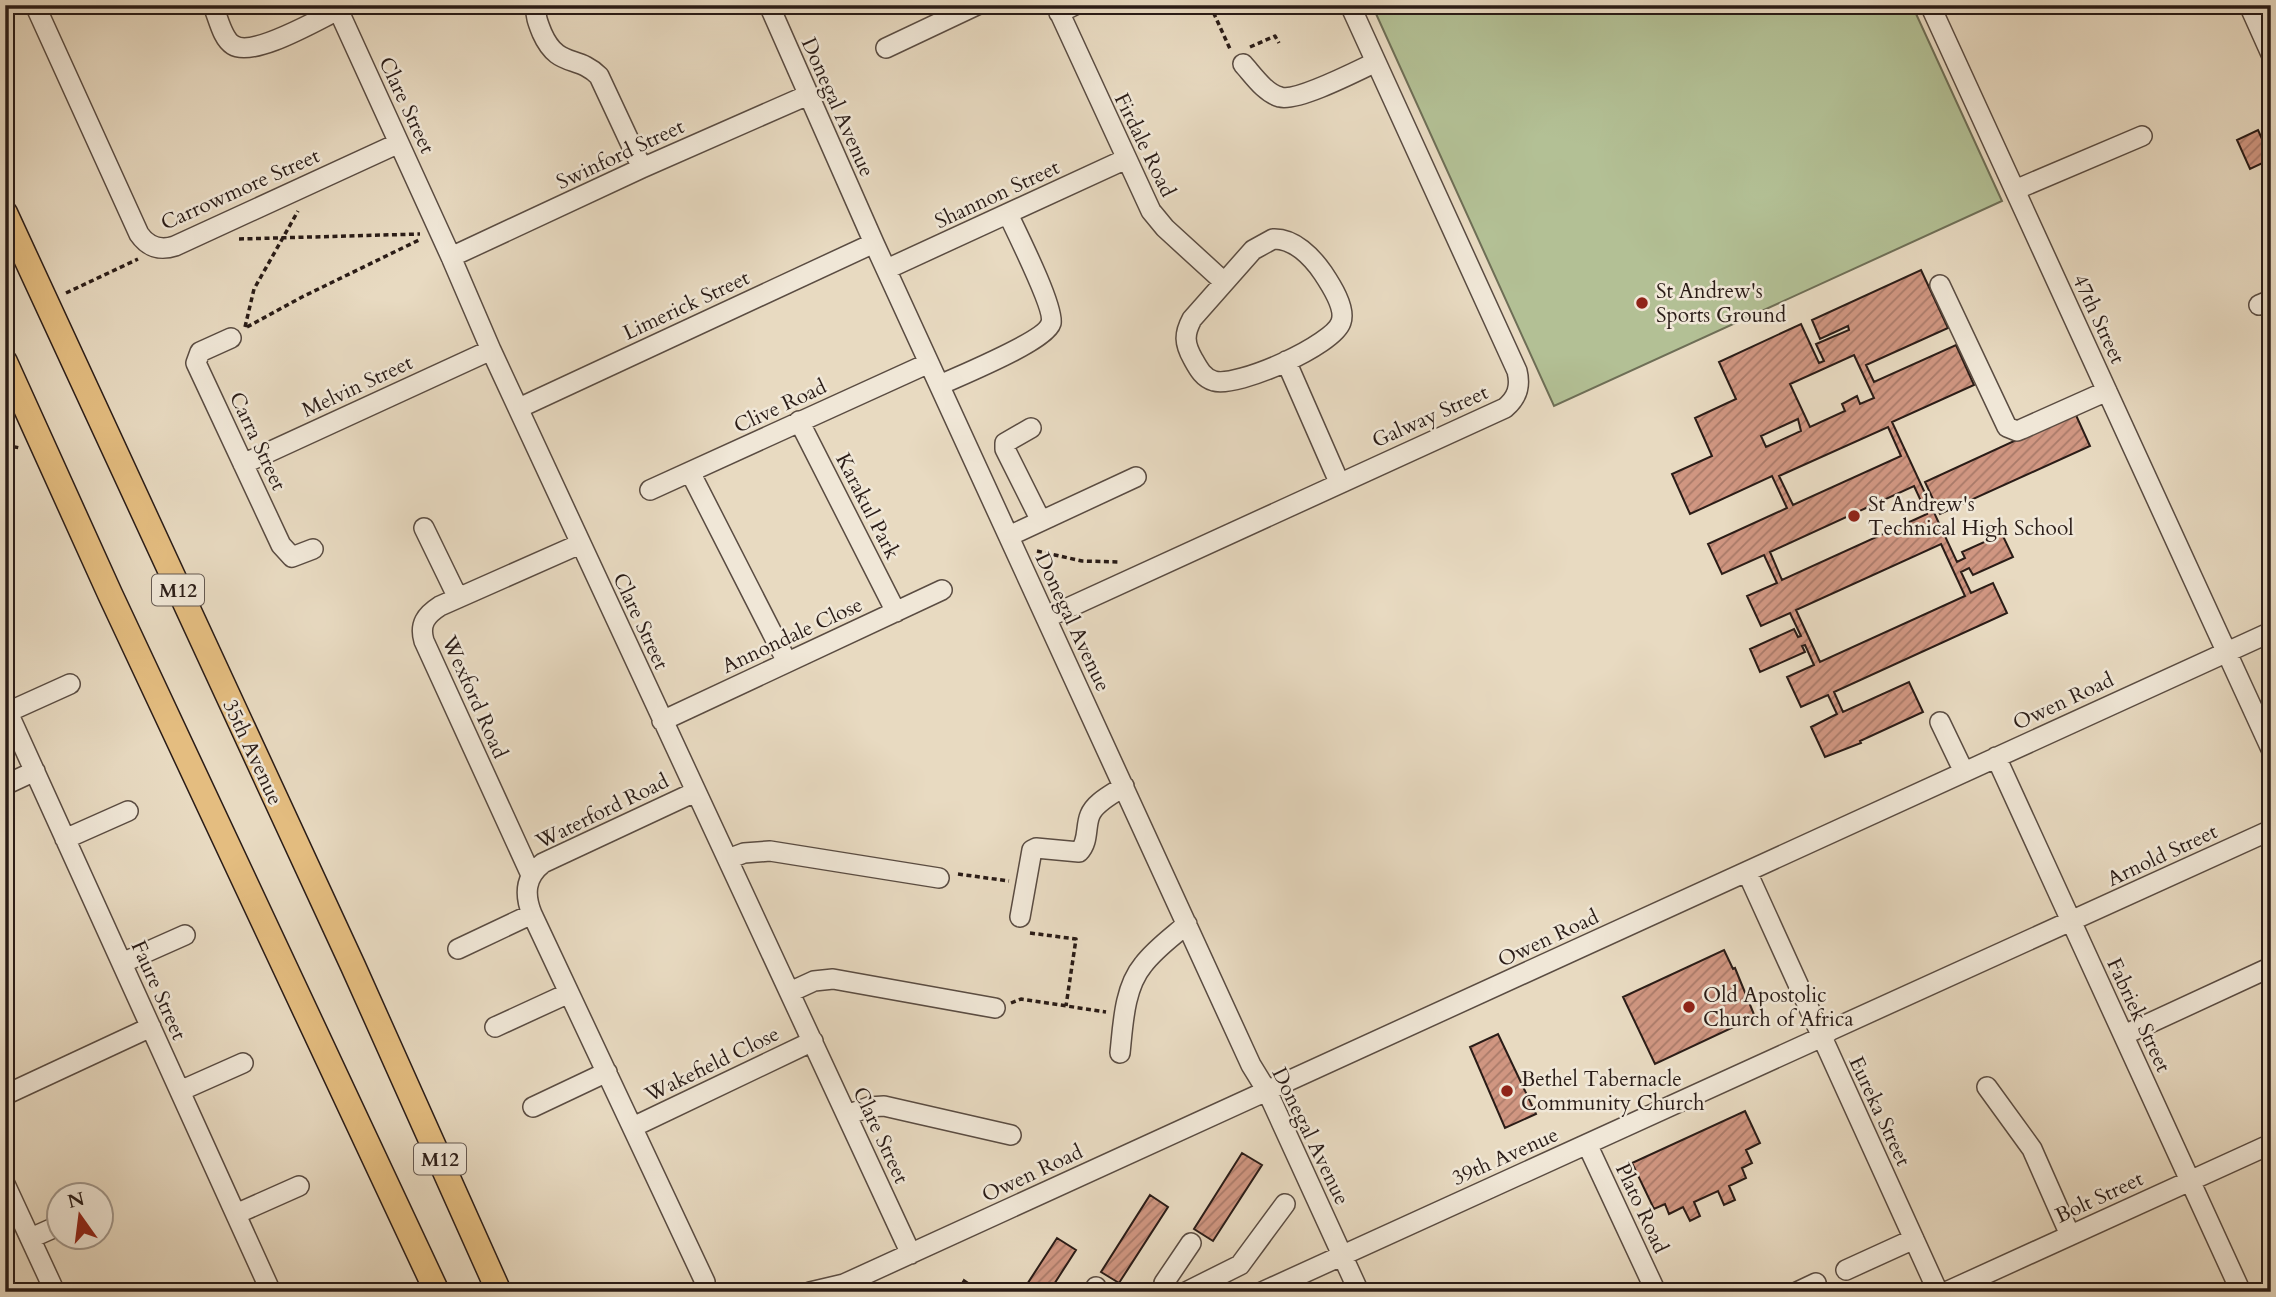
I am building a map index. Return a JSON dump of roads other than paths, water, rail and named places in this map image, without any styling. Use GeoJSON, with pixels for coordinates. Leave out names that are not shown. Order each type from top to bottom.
{"type":"FeatureCollection","features":[{"type":"Feature","properties":{"kind":"main road","name":"35th Avenue"},"geometry":{"type":"LineString","coordinates":[[5,214],[353,966],[499,1292]]}},
{"type":"Feature","properties":{"kind":"main road","name":"M12"},"geometry":{"type":"LineString","coordinates":[[5,362],[121,618],[437,1292]]}},
{"type":"Feature","properties":{"kind":"street","name":"Carrowmore Street"},"geometry":{"type":"LineString","coordinates":[[35,5],[139,234],[152,246],[163,249],[175,246],[399,142]]}},
{"type":"Feature","properties":{"kind":"street"},"geometry":{"type":"LineString","coordinates":[[536,5],[537,20],[552,51],[561,58],[590,68],[600,76],[642,168]]}},
{"type":"Feature","properties":{"kind":"street","name":"Donegal Avenue"},"geometry":{"type":"LineString","coordinates":[[769,5],[929,363],[1251,1065],[1267,1091],[1359,1292]]}},
{"type":"Feature","properties":{"kind":"street"},"geometry":{"type":"LineString","coordinates":[[886,48],[977,5]]}},
{"type":"Feature","properties":{"kind":"street","name":"Galway Street"},"geometry":{"type":"LineString","coordinates":[[1046,618],[1505,408],[1515,398],[1519,385],[1517,371],[1350,5]]}},
{"type":"Feature","properties":{"kind":"street","name":"47th Street"},"geometry":{"type":"LineString","coordinates":[[1930,5],[2227,652]]}},
{"type":"Feature","properties":{"kind":"street"},"geometry":{"type":"LineString","coordinates":[[2249,5],[2271,54]]}},
{"type":"Feature","properties":{"kind":"street","name":"Clare Street"},"geometry":{"type":"LineString","coordinates":[[337,8],[580,544],[911,1254]]}},
{"type":"Feature","properties":{"kind":"street"},"geometry":{"type":"LineString","coordinates":[[215,12],[228,41],[241,49],[259,47],[337,8]]}},
{"type":"Feature","properties":{"kind":"street","name":"Firdale Road"},"geometry":{"type":"LineString","coordinates":[[1063,8],[1126,159],[1156,219],[1224,282]]}},
{"type":"Feature","properties":{"kind":"street"},"geometry":{"type":"LineString","coordinates":[[1238,58],[1273,94],[1282,98],[1295,97],[1376,62]]}},
{"type":"Feature","properties":{"kind":"street","name":"Swinford Street"},"geometry":{"type":"LineString","coordinates":[[451,257],[642,168],[808,95]]}},
{"type":"Feature","properties":{"kind":"street"},"geometry":{"type":"LineString","coordinates":[[2015,190],[2142,136]]}},
{"type":"Feature","properties":{"kind":"street","name":"Shannon Street"},"geometry":{"type":"LineString","coordinates":[[887,269],[1126,159]]}},
{"type":"Feature","properties":{"kind":"street"},"geometry":{"type":"LineString","coordinates":[[940,385],[1034,340],[1048,329],[1052,322],[1048,305],[1008,214]]}},
{"type":"Feature","properties":{"kind":"street"},"geometry":{"type":"LineString","coordinates":[[1273,239],[1283,239],[1303,251],[1321,270],[1338,303],[1342,321],[1327,340],[1286,361],[1225,383],[1213,381],[1201,371],[1186,345],[1186,331],[1192,319],[1224,282],[1253,250],[1273,239]]}},
{"type":"Feature","properties":{"kind":"street","name":"Limerick Street"},"geometry":{"type":"LineString","coordinates":[[519,408],[874,243]]}},
{"type":"Feature","properties":{"kind":"street"},"geometry":{"type":"LineString","coordinates":[[1940,285],[2007,427],[2011,430],[2022,429],[2107,391]]}},
{"type":"Feature","properties":{"kind":"street","name":"Carra Street"},"geometry":{"type":"LineString","coordinates":[[231,338],[200,352],[196,363],[286,552],[297,556],[313,549]]}},
{"type":"Feature","properties":{"kind":"street","name":"Melvin Street"},"geometry":{"type":"LineString","coordinates":[[243,464],[491,350]]}},
{"type":"Feature","properties":{"kind":"street"},"geometry":{"type":"LineString","coordinates":[[1286,361],[1339,482]]}},
{"type":"Feature","properties":{"kind":"street","name":"Clive Road"},"geometry":{"type":"LineString","coordinates":[[650,490],[929,363]]}},
{"type":"Feature","properties":{"kind":"street","name":"Karakul Park"},"geometry":{"type":"LineString","coordinates":[[799,421],[896,612]]}},
{"type":"Feature","properties":{"kind":"street"},"geometry":{"type":"LineString","coordinates":[[1031,428],[1008,439],[1005,449],[1041,521]]}},
{"type":"Feature","properties":{"kind":"street"},"geometry":{"type":"LineString","coordinates":[[690,472],[787,662]]}},
{"type":"Feature","properties":{"kind":"street"},"geometry":{"type":"LineString","coordinates":[[1009,536],[1136,477]]}},
{"type":"Feature","properties":{"kind":"street"},"geometry":{"type":"LineString","coordinates":[[424,528],[458,598]]}},
{"type":"Feature","properties":{"kind":"street","name":"Wexford Road"},"geometry":{"type":"LineString","coordinates":[[531,875],[421,632],[428,614],[580,544]]}},
{"type":"Feature","properties":{"kind":"street","name":"Annondale Close"},"geometry":{"type":"LineString","coordinates":[[662,721],[942,590]]}},
{"type":"Feature","properties":{"kind":"street","name":"Owen Road"},"geometry":{"type":"LineString","coordinates":[[810,1292],[840,1288],[2271,632]]}},
{"type":"Feature","properties":{"kind":"street"},"geometry":{"type":"LineString","coordinates":[[2227,652],[2271,749]]}},
{"type":"Feature","properties":{"kind":"street"},"geometry":{"type":"LineString","coordinates":[[7,709],[71,684]]}},
{"type":"Feature","properties":{"kind":"street","name":"Faure Street"},"geometry":{"type":"LineString","coordinates":[[7,709],[271,1292]]}},
{"type":"Feature","properties":{"kind":"street"},"geometry":{"type":"LineString","coordinates":[[1940,722],[1964,772]]}},
{"type":"Feature","properties":{"kind":"street","name":"Fabriek Street"},"geometry":{"type":"LineString","coordinates":[[1996,757],[2241,1292]]}},
{"type":"Feature","properties":{"kind":"street"},"geometry":{"type":"LineString","coordinates":[[5,785],[35,771]]}},
{"type":"Feature","properties":{"kind":"street"},"geometry":{"type":"LineString","coordinates":[[1020,916],[1032,850],[1036,848],[1079,852],[1085,841],[1090,813],[1094,807],[1124,786]]}},
{"type":"Feature","properties":{"kind":"street","name":"Waterford Road"},"geometry":{"type":"LineString","coordinates":[[633,1128],[532,914],[526,891],[531,875],[543,863],[695,792]]}},
{"type":"Feature","properties":{"kind":"street"},"geometry":{"type":"LineString","coordinates":[[65,839],[128,811]]}},
{"type":"Feature","properties":{"kind":"street","name":"Arnold Street"},"geometry":{"type":"LineString","coordinates":[[2071,920],[2271,830]]}},
{"type":"Feature","properties":{"kind":"street"},"geometry":{"type":"LineString","coordinates":[[728,859],[744,853],[770,850],[939,878]]}},
{"type":"Feature","properties":{"kind":"street","name":"Eureka Street"},"geometry":{"type":"LineString","coordinates":[[1747,872],[1938,1292]]}},
{"type":"Feature","properties":{"kind":"street"},"geometry":{"type":"LineString","coordinates":[[458,949],[532,914]]}},
{"type":"Feature","properties":{"kind":"street","name":"39th Avenue"},"geometry":{"type":"LineString","coordinates":[[1262,1292],[1822,1037],[1831,1030],[2071,920]]}},
{"type":"Feature","properties":{"kind":"street"},"geometry":{"type":"LineString","coordinates":[[1120,1054],[1130,988],[1141,966],[1187,923]]}},
{"type":"Feature","properties":{"kind":"street"},"geometry":{"type":"LineString","coordinates":[[122,963],[185,935]]}},
{"type":"Feature","properties":{"kind":"street"},"geometry":{"type":"LineString","coordinates":[[2124,1035],[2271,967]]}},
{"type":"Feature","properties":{"kind":"street"},"geometry":{"type":"LineString","coordinates":[[790,992],[814,981],[833,979],[995,1008]]}},
{"type":"Feature","properties":{"kind":"street"},"geometry":{"type":"LineString","coordinates":[[495,1027],[569,993]]}},
{"type":"Feature","properties":{"kind":"street"},"geometry":{"type":"LineString","coordinates":[[5,1095],[151,1027]]}},
{"type":"Feature","properties":{"kind":"street","name":"Wakefield Close"},"geometry":{"type":"LineString","coordinates":[[705,1282],[633,1128],[813,1041]]}},
{"type":"Feature","properties":{"kind":"street"},"geometry":{"type":"LineString","coordinates":[[180,1091],[243,1063]]}},
{"type":"Feature","properties":{"kind":"street"},"geometry":{"type":"LineString","coordinates":[[533,1107],[607,1072]]}},
{"type":"Feature","properties":{"kind":"street"},"geometry":{"type":"LineString","coordinates":[[1987,1087],[2032,1149],[2070,1236]]}},
{"type":"Feature","properties":{"kind":"street"},"geometry":{"type":"LineString","coordinates":[[847,1115],[869,1107],[884,1106],[1010,1135]]}},
{"type":"Feature","properties":{"kind":"street","name":"Plato Road"},"geometry":{"type":"LineString","coordinates":[[1587,1144],[1656,1292]]}},
{"type":"Feature","properties":{"kind":"street","name":"Bolt Street"},"geometry":{"type":"LineString","coordinates":[[1947,1292],[2271,1144]]}},
{"type":"Feature","properties":{"kind":"street"},"geometry":{"type":"LineString","coordinates":[[5,1184],[55,1292]]}},
{"type":"Feature","properties":{"kind":"street"},"geometry":{"type":"LineString","coordinates":[[236,1214],[299,1186]]}},
{"type":"Feature","properties":{"kind":"street"},"geometry":{"type":"LineString","coordinates":[[1178,1262],[1190,1291],[1240,1265],[1286,1204]]}},
{"type":"Feature","properties":{"kind":"street"},"geometry":{"type":"LineString","coordinates":[[31,1238],[46,1231]]}},
{"type":"Feature","properties":{"kind":"street"},"geometry":{"type":"LineString","coordinates":[[1846,1270],[1914,1239]]}},
{"type":"Feature","properties":{"kind":"street"},"geometry":{"type":"LineString","coordinates":[[1164,1283],[1191,1242]]}},
{"type":"Feature","properties":{"kind":"street"},"geometry":{"type":"LineString","coordinates":[[1797,1292],[1816,1283]]}},
{"type":"Feature","properties":{"kind":"place","name":"St Andrew's Sports Ground"},"geometry":{"type":"Point","coordinates":[1642,303]}},
{"type":"Feature","properties":{"kind":"place","name":"St Andrew's Technical High School"},"geometry":{"type":"Point","coordinates":[1854,516]}},
{"type":"Feature","properties":{"kind":"place","name":"Old Apostolic Church of Africa"},"geometry":{"type":"Point","coordinates":[1689,1007]}},
{"type":"Feature","properties":{"kind":"place","name":"Bethel Tabernacle Community Church"},"geometry":{"type":"Point","coordinates":[1507,1091]}}]}
